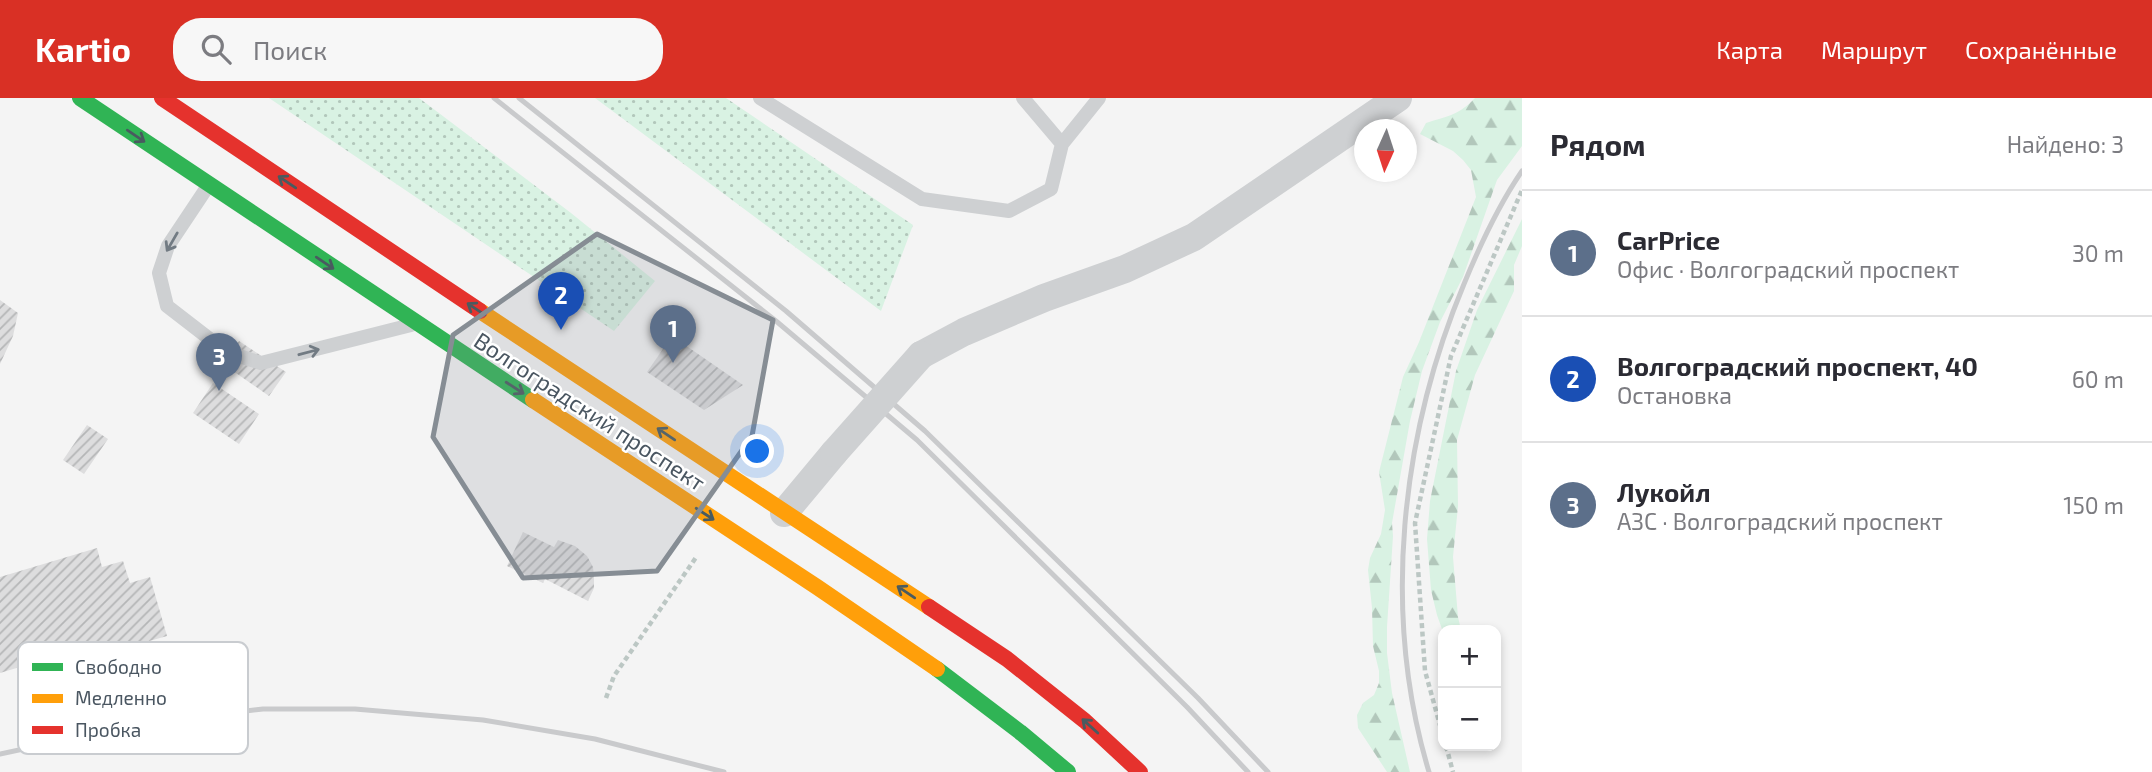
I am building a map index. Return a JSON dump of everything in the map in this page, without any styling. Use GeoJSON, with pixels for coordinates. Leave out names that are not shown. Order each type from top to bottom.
{"type":"FeatureCollection","features":[{"type":"Feature","properties":{"kind":"main road","name":"Волгоградский проспект"},"geometry":{"type":"LineString","coordinates":[[80,98],[884,632],[979,698],[1068,772]]}},
{"type":"Feature","properties":{"kind":"main road","name":"Волгоградский проспект"},"geometry":{"type":"LineString","coordinates":[[162,98],[1007,659],[1085,721],[1140,772]]}},
{"type":"Feature","properties":{"kind":"street"},"geometry":{"type":"LineString","coordinates":[[784,513],[921,355],[964,332],[1044,298],[1125,269],[1194,237],[1398,98]]}},
{"type":"Feature","properties":{"kind":"lane"},"geometry":{"type":"LineString","coordinates":[[760,98],[922,199],[1009,211],[1051,189],[1062,144],[1099,98]]}},
{"type":"Feature","properties":{"kind":"lane"},"geometry":{"type":"LineString","coordinates":[[1023,98],[1062,144]]}},
{"type":"Feature","properties":{"kind":"lane"},"geometry":{"type":"LineString","coordinates":[[209,185],[168,246],[159,273],[167,306],[211,340],[236,355],[261,363],[416,323]]}},
{"type":"Feature","properties":{"kind":"path"},"geometry":{"type":"LineString","coordinates":[[1438,718],[1425,671],[1415,523],[1451,356],[1522,190]]}},
{"type":"Feature","properties":{"kind":"path"},"geometry":{"type":"LineString","coordinates":[[606,698],[614,676],[697,556]]}},
{"type":"Feature","properties":{"kind":"path"},"geometry":{"type":"LineString","coordinates":[[1447,751],[1453,772]]}},
{"type":"Feature","properties":{"kind":"highlighted area"},"geometry":{"type":"Polygon","coordinates":[[[597,234],[773,320],[752,436],[657,571],[523,578],[433,437],[453,335],[597,234]]]}},
{"type":"Feature","properties":{"kind":"green space"},"geometry":{"type":"Polygon","coordinates":[[[269,98],[419,98],[571,213],[655,281],[614,331],[269,98]]]}},
{"type":"Feature","properties":{"kind":"green space"},"geometry":{"type":"Polygon","coordinates":[[[595,98],[726,98],[913,225],[881,311],[595,98]]]}},
{"type":"Feature","properties":{"kind":"green space"},"geometry":{"type":"Polygon","coordinates":[[[1475,98],[1522,98],[1522,146],[1497,180],[1463,277],[1440,322],[1422,371],[1410,421],[1392,523],[1387,653],[1392,693],[1410,772],[1387,772],[1358,728],[1357,715],[1363,703],[1374,695],[1379,683],[1373,646],[1368,570],[1370,558],[1381,534],[1385,510],[1379,472],[1403,377],[1476,197],[1471,170],[1463,160],[1453,151],[1420,134],[1426,123],[1458,112],[1475,98]]]}},
{"type":"Feature","properties":{"kind":"green space"},"geometry":{"type":"Polygon","coordinates":[[[1522,219],[1522,246],[1514,265],[1514,291],[1475,375],[1457,440],[1458,506],[1453,557],[1460,625],[1441,625],[1431,590],[1427,539],[1430,501],[1456,371],[1477,310],[1522,219]]]}},
{"type":"Feature","properties":{"kind":"building"},"geometry":{"type":"Polygon","coordinates":[[[0,300],[18,313],[13,336],[0,364],[0,300]]]}},
{"type":"Feature","properties":{"kind":"building"},"geometry":{"type":"Polygon","coordinates":[[[672,336],[743,385],[704,410],[647,372],[672,336]]]}},
{"type":"Feature","properties":{"kind":"building"},"geometry":{"type":"Polygon","coordinates":[[[239,341],[286,372],[269,396],[223,364],[239,341]]]}},
{"type":"Feature","properties":{"kind":"building"},"geometry":{"type":"Polygon","coordinates":[[[213,383],[259,414],[239,444],[193,413],[213,383]]]}},
{"type":"Feature","properties":{"kind":"building"},"geometry":{"type":"Polygon","coordinates":[[[87,425],[108,439],[84,474],[63,460],[87,425]]]}},
{"type":"Feature","properties":{"kind":"building"},"geometry":{"type":"Polygon","coordinates":[[[523,532],[554,547],[558,540],[575,546],[587,556],[593,567],[594,577],[594,588],[588,601],[545,579],[543,583],[507,566],[523,532]]]}},
{"type":"Feature","properties":{"kind":"building"},"geometry":{"type":"Polygon","coordinates":[[[97,548],[102,567],[123,561],[130,583],[150,577],[167,636],[146,642],[18,642],[18,668],[0,673],[0,577],[97,548]]]}},
{"type":"Feature","properties":{"kind":"railway"},"geometry":{"type":"LineString","coordinates":[[494,98],[776,321],[917,440],[1187,707],[1248,772]]}},
{"type":"Feature","properties":{"kind":"railway"},"geometry":{"type":"LineString","coordinates":[[519,98],[786,311],[925,431],[1198,698],[1268,772]]}},
{"type":"Feature","properties":{"kind":"railway"},"geometry":{"type":"LineString","coordinates":[[1429,772],[1414,712],[1405,650],[1402,588],[1405,525],[1413,463],[1425,402],[1442,342],[1476,255],[1522,171]]}},
{"type":"Feature","properties":{"kind":"railway"},"geometry":{"type":"LineString","coordinates":[[248,711],[355,709],[483,720],[595,739],[724,772]]}},
{"type":"Feature","properties":{"kind":"railway"},"geometry":{"type":"LineString","coordinates":[[0,754],[18,750]]}},
{"type":"Feature","properties":{"kind":"traffic: fast"},"geometry":{"type":"LineString","coordinates":[[80,98],[533,400]]}},
{"type":"Feature","properties":{"kind":"traffic: fast"},"geometry":{"type":"LineString","coordinates":[[937,669],[1068,772]]}},
{"type":"Feature","properties":{"kind":"traffic: slow"},"geometry":{"type":"LineString","coordinates":[[480,311],[929,607]]}},
{"type":"Feature","properties":{"kind":"traffic: slow"},"geometry":{"type":"LineString","coordinates":[[533,400],[937,669]]}},
{"type":"Feature","properties":{"kind":"traffic: jam"},"geometry":{"type":"LineString","coordinates":[[162,98],[480,311]]}},
{"type":"Feature","properties":{"kind":"traffic: jam"},"geometry":{"type":"LineString","coordinates":[[929,607],[1007,659],[1085,721],[1140,772]]}},
{"type":"Feature","properties":{"kind":"place","name":"Волгоградский проспект, 40"},"geometry":{"type":"Point","coordinates":[561,330]}},
{"type":"Feature","properties":{"kind":"place","name":"CarPrice"},"geometry":{"type":"Point","coordinates":[673,363]}},
{"type":"Feature","properties":{"kind":"place","name":"Лукойл"},"geometry":{"type":"Point","coordinates":[219,391]}}]}
